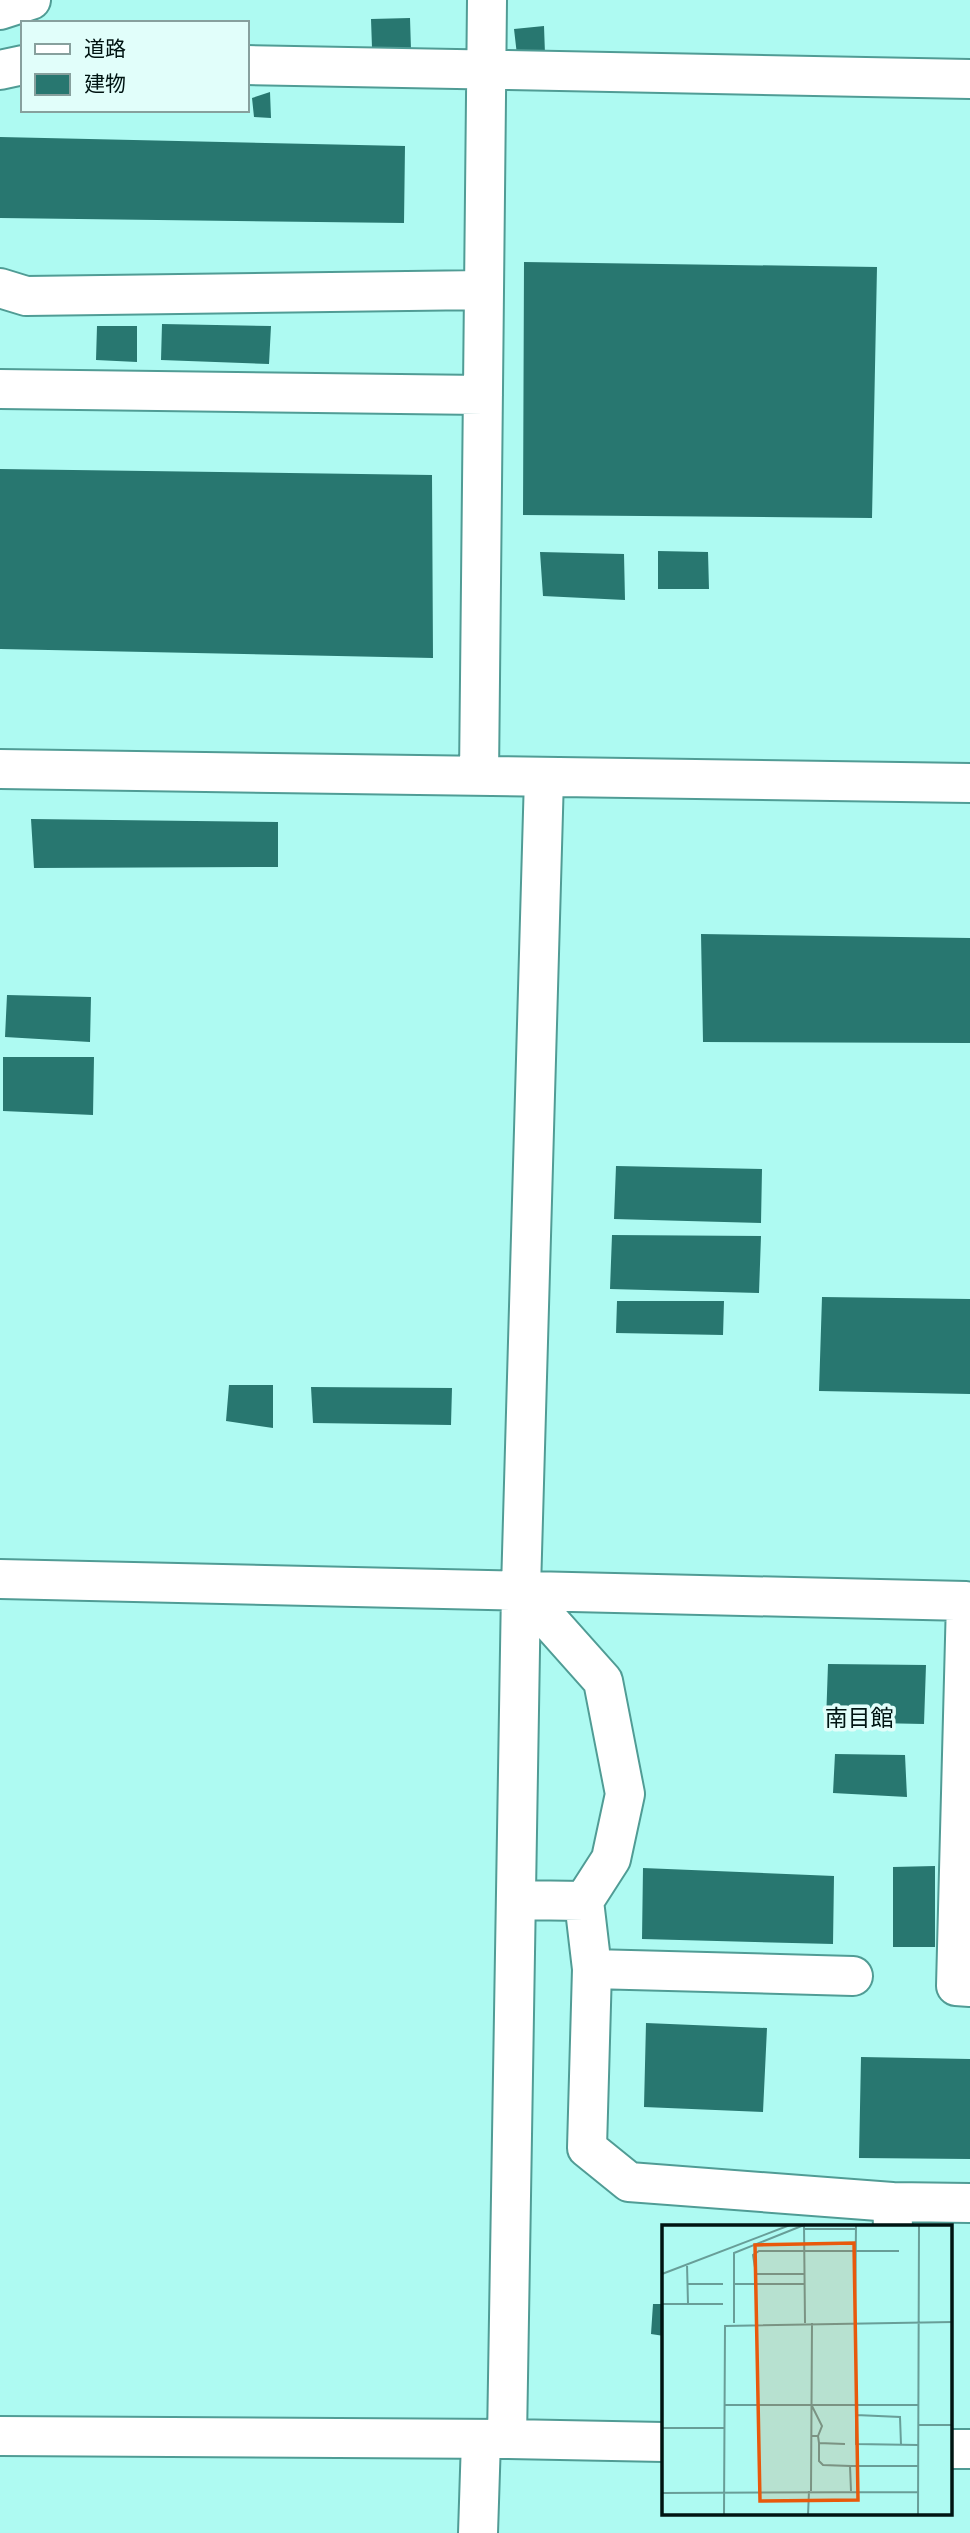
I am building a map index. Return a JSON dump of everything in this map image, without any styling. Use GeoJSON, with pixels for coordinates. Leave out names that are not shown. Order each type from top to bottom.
{"type":"FeatureCollection","features":[{"type":"Feature","properties":{"kind":"lane"},"geometry":{"type":"LineString","coordinates":[[0,10],[31,0]]}},
{"type":"Feature","properties":{"kind":"lane"},"geometry":{"type":"LineString","coordinates":[[479,776],[487,0]]}},
{"type":"Feature","properties":{"kind":"lane"},"geometry":{"type":"LineString","coordinates":[[248,65],[970,79]]}},
{"type":"Feature","properties":{"kind":"lane"},"geometry":{"type":"LineString","coordinates":[[0,71],[21,66]]}},
{"type":"Feature","properties":{"kind":"lane"},"geometry":{"type":"LineString","coordinates":[[0,288],[26,296],[484,290]]}},
{"type":"Feature","properties":{"kind":"lane"},"geometry":{"type":"LineString","coordinates":[[0,389],[483,395]]}},
{"type":"Feature","properties":{"kind":"lane"},"geometry":{"type":"LineString","coordinates":[[0,769],[970,783]]}},
{"type":"Feature","properties":{"kind":"lane"},"geometry":{"type":"LineString","coordinates":[[478,2533],[494,2440],[516,1900],[521,1589],[544,777]]}},
{"type":"Feature","properties":{"kind":"lane"},"geometry":{"type":"LineString","coordinates":[[0,1579],[968,1601],[956,1986],[970,1987]]}},
{"type":"Feature","properties":{"kind":"lane"},"geometry":{"type":"LineString","coordinates":[[521,1589],[603,1681],[625,1794],[611,1859],[584,1901],[592,1969],[587,2148],[629,2182],[892,2214],[970,2203]]}},
{"type":"Feature","properties":{"kind":"lane"},"geometry":{"type":"LineString","coordinates":[[516,1900],[584,1901]]}},
{"type":"Feature","properties":{"kind":"lane"},"geometry":{"type":"LineString","coordinates":[[592,1969],[853,1976]]}},
{"type":"Feature","properties":{"kind":"lane"},"geometry":{"type":"LineString","coordinates":[[0,2436],[662,2442]]}},
{"type":"Feature","properties":{"kind":"building"},"geometry":{"type":"Polygon","coordinates":[[[410,18],[411,50],[372,48],[371,19],[410,18]]]}},
{"type":"Feature","properties":{"kind":"building"},"geometry":{"type":"Polygon","coordinates":[[[544,26],[545,54],[517,55],[514,29],[544,26]]]}},
{"type":"Feature","properties":{"kind":"building"},"geometry":{"type":"Polygon","coordinates":[[[270,92],[271,118],[254,117],[252,98],[270,92]]]}},
{"type":"Feature","properties":{"kind":"building"},"geometry":{"type":"Polygon","coordinates":[[[0,137],[405,146],[404,223],[0,218],[0,137]]]}},
{"type":"Feature","properties":{"kind":"building"},"geometry":{"type":"Polygon","coordinates":[[[524,262],[877,267],[872,518],[523,515],[524,262]]]}},
{"type":"Feature","properties":{"kind":"building"},"geometry":{"type":"Polygon","coordinates":[[[162,324],[271,326],[269,364],[161,360],[162,324]]]}},
{"type":"Feature","properties":{"kind":"building"},"geometry":{"type":"Polygon","coordinates":[[[97,326],[137,326],[137,362],[96,360],[97,326]]]}},
{"type":"Feature","properties":{"kind":"building"},"geometry":{"type":"Polygon","coordinates":[[[0,469],[432,475],[433,658],[0,649],[0,469]]]}},
{"type":"Feature","properties":{"kind":"building"},"geometry":{"type":"Polygon","coordinates":[[[658,551],[708,552],[709,589],[658,589],[658,551]]]}},
{"type":"Feature","properties":{"kind":"building"},"geometry":{"type":"Polygon","coordinates":[[[540,552],[624,554],[625,600],[543,596],[540,552]]]}},
{"type":"Feature","properties":{"kind":"building"},"geometry":{"type":"Polygon","coordinates":[[[31,819],[278,822],[278,867],[34,868],[31,819]]]}},
{"type":"Feature","properties":{"kind":"building"},"geometry":{"type":"Polygon","coordinates":[[[701,934],[970,938],[970,1043],[703,1042],[701,934]]]}},
{"type":"Feature","properties":{"kind":"building"},"geometry":{"type":"Polygon","coordinates":[[[7,995],[91,997],[90,1042],[5,1037],[7,995]]]}},
{"type":"Feature","properties":{"kind":"building"},"geometry":{"type":"Polygon","coordinates":[[[3,1057],[94,1057],[93,1115],[3,1111],[3,1057]]]}},
{"type":"Feature","properties":{"kind":"building"},"geometry":{"type":"Polygon","coordinates":[[[616,1166],[762,1169],[761,1223],[614,1219],[616,1166]]]}},
{"type":"Feature","properties":{"kind":"building"},"geometry":{"type":"Polygon","coordinates":[[[612,1235],[761,1236],[759,1293],[610,1289],[612,1235]]]}},
{"type":"Feature","properties":{"kind":"building"},"geometry":{"type":"Polygon","coordinates":[[[822,1297],[970,1299],[970,1394],[819,1391],[822,1297]]]}},
{"type":"Feature","properties":{"kind":"building"},"geometry":{"type":"Polygon","coordinates":[[[617,1301],[724,1301],[723,1335],[616,1333],[617,1301]]]}},
{"type":"Feature","properties":{"kind":"building"},"geometry":{"type":"Polygon","coordinates":[[[229,1385],[273,1385],[273,1428],[226,1421],[229,1385]]]}},
{"type":"Feature","properties":{"kind":"building"},"geometry":{"type":"Polygon","coordinates":[[[311,1387],[452,1388],[451,1425],[313,1423],[311,1387]]]}},
{"type":"Feature","properties":{"kind":"building"},"geometry":{"type":"Polygon","coordinates":[[[828,1664],[926,1665],[924,1724],[826,1722],[828,1664]]]}},
{"type":"Feature","properties":{"kind":"building"},"geometry":{"type":"Polygon","coordinates":[[[835,1754],[905,1755],[907,1797],[833,1793],[835,1754]]]}},
{"type":"Feature","properties":{"kind":"building"},"geometry":{"type":"Polygon","coordinates":[[[935,1866],[935,1947],[893,1947],[893,1867],[935,1866]]]}},
{"type":"Feature","properties":{"kind":"building"},"geometry":{"type":"Polygon","coordinates":[[[643,1868],[834,1876],[833,1944],[642,1939],[643,1868]]]}},
{"type":"Feature","properties":{"kind":"building"},"geometry":{"type":"Polygon","coordinates":[[[646,2023],[767,2028],[763,2112],[644,2107],[646,2023]]]}},
{"type":"Feature","properties":{"kind":"building"},"geometry":{"type":"Polygon","coordinates":[[[861,2057],[970,2059],[970,2159],[859,2158],[861,2057]]]}},
{"type":"Feature","properties":{"kind":"building"},"geometry":{"type":"Polygon","coordinates":[[[653,2304],[662,2304],[662,2336],[651,2334],[653,2304]]]}},
{"type":"Feature","properties":{"kind":"district","name":"南目館"},"geometry":{"type":"Point","coordinates":[859,1718]}}]}
